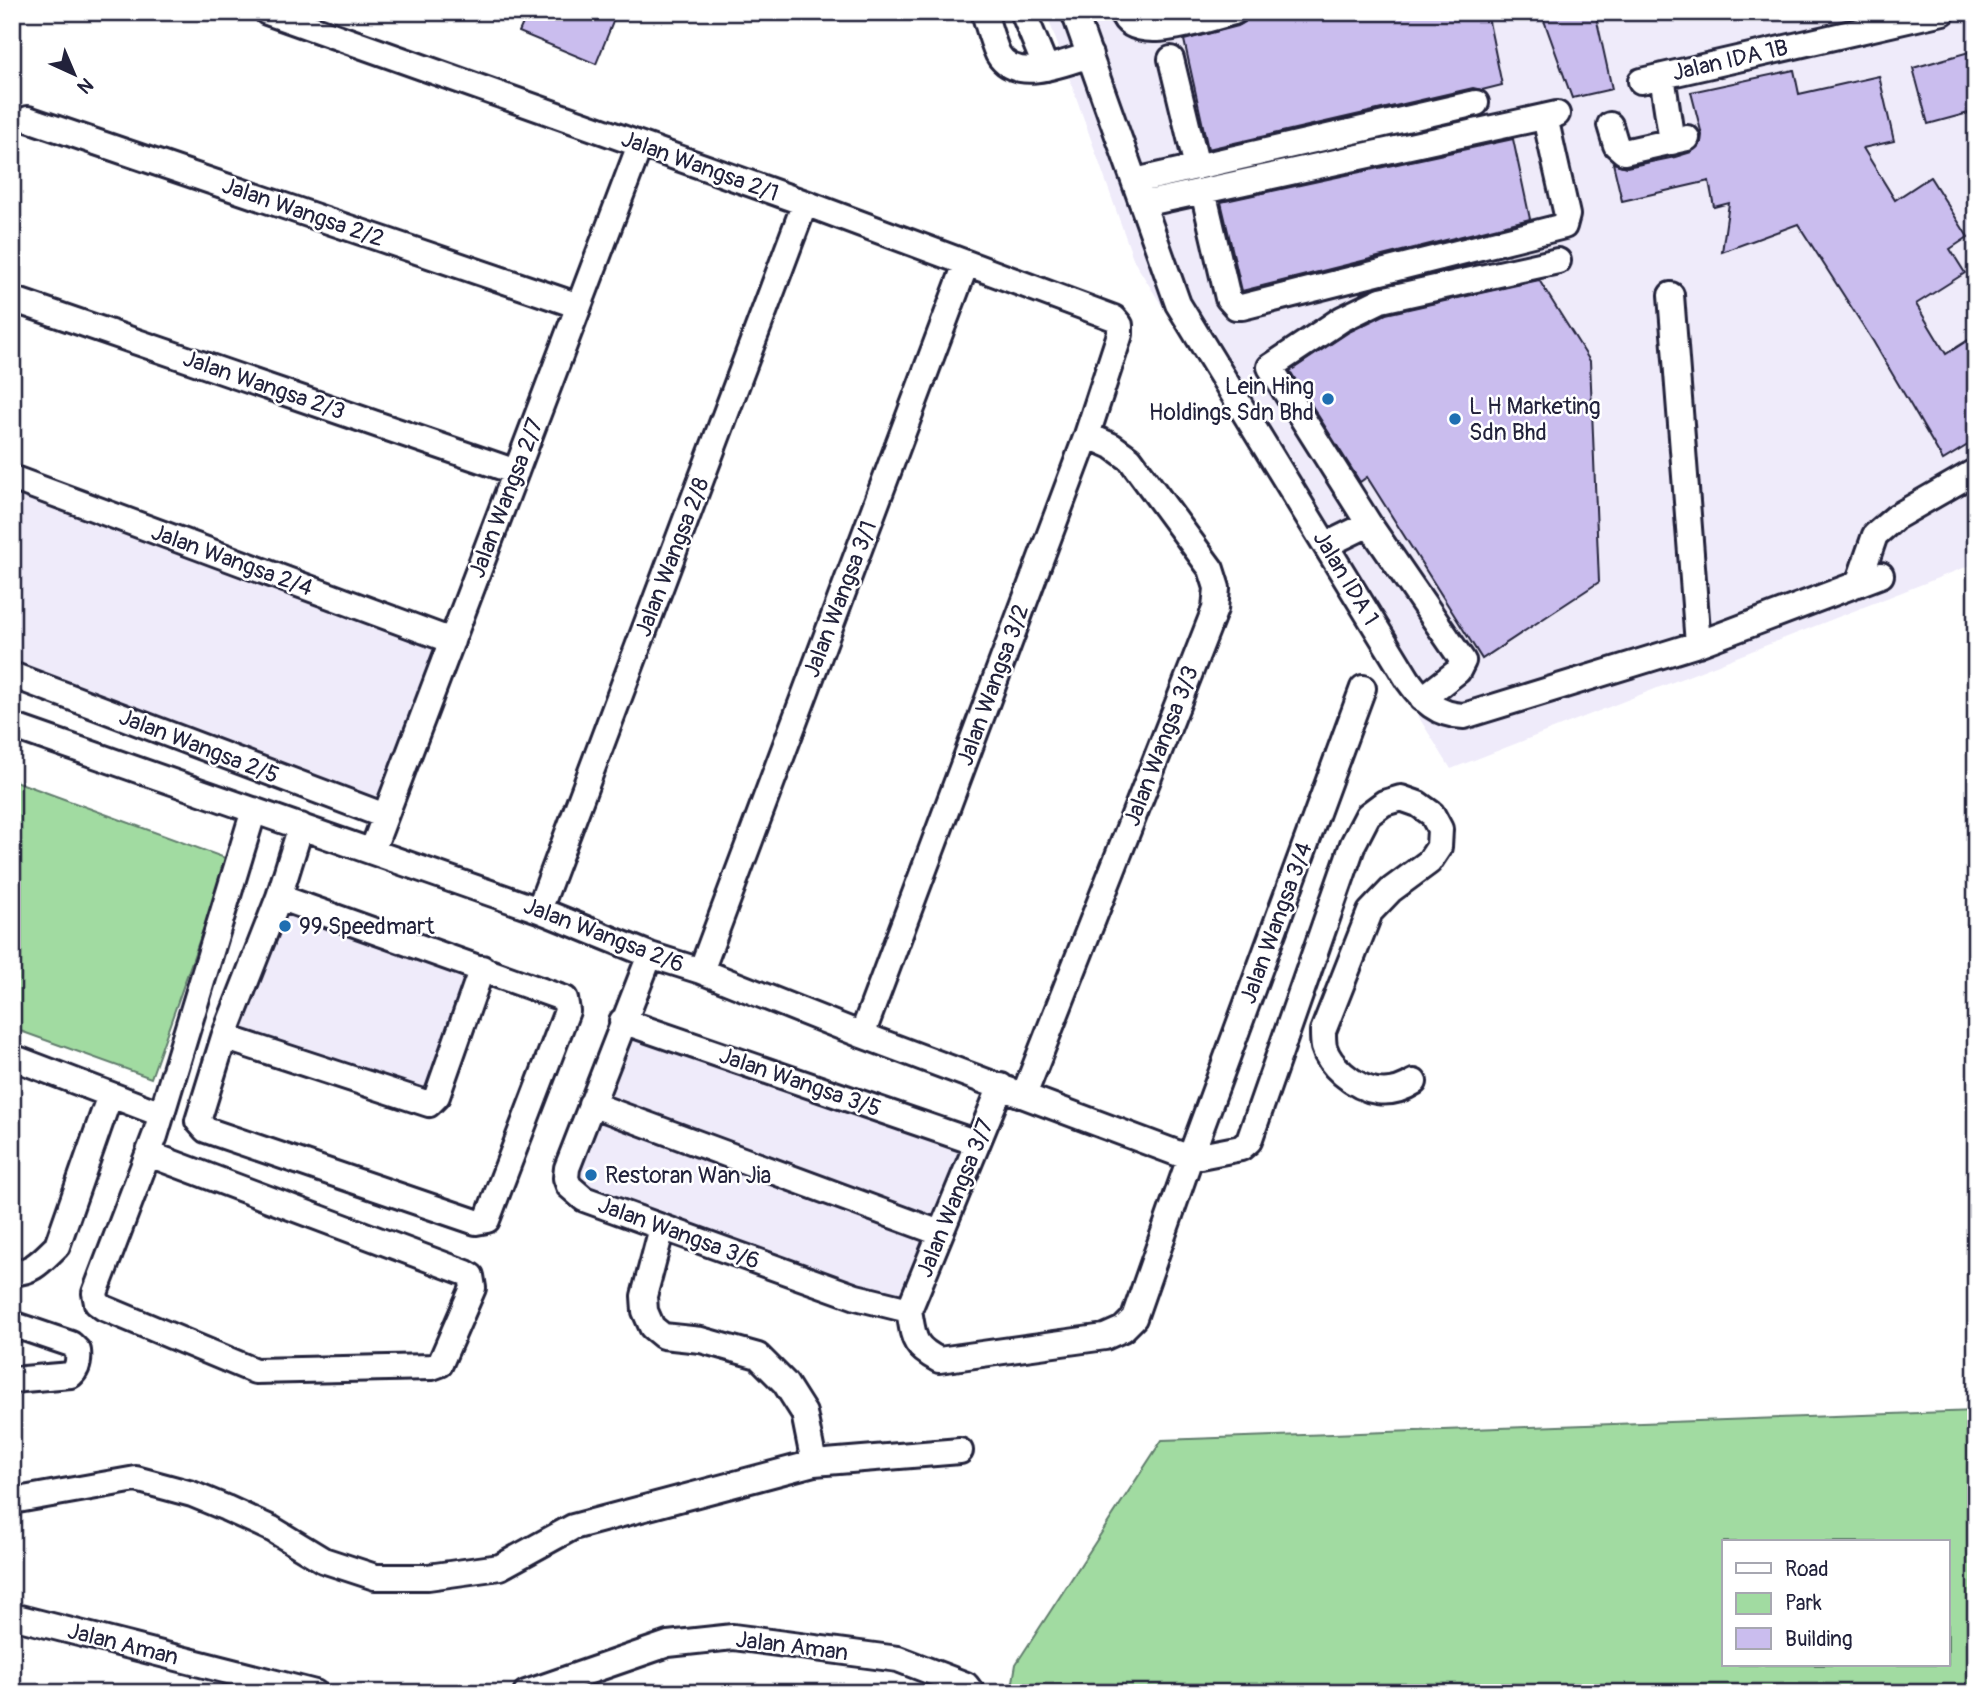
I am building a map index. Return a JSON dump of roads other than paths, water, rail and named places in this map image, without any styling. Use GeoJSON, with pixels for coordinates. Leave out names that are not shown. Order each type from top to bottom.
{"type":"FeatureCollection","features":[{"type":"Feature","properties":{"kind":"street","name":"Jalan Wangsa 2/1"},"geometry":{"type":"LineString","coordinates":[[267,12],[806,203],[1114,318],[1120,325],[1120,334]]}},
{"type":"Feature","properties":{"kind":"street"},"geometry":{"type":"LineString","coordinates":[[984,12],[999,55],[1011,66],[1024,69],[1046,68],[1090,55]]}},
{"type":"Feature","properties":{"kind":"street"},"geometry":{"type":"LineString","coordinates":[[1023,12],[1046,68]]}},
{"type":"Feature","properties":{"kind":"street","name":"Jalan IDA 1"},"geometry":{"type":"LineString","coordinates":[[1074,12],[1178,304],[1408,680],[1422,699],[1434,708],[1450,715],[1464,716],[1698,644],[1870,580],[1875,535],[1896,517],[1976,471]]}},
{"type":"Feature","properties":{"kind":"street"},"geometry":{"type":"LineString","coordinates":[[1122,12],[1124,18],[1138,29],[1156,30],[1234,12]]}},
{"type":"Feature","properties":{"kind":"street","name":"Jalan IDA 1B"},"geometry":{"type":"LineString","coordinates":[[1610,125],[1616,145],[1624,152],[1679,140],[1651,79],[1943,12]]}},
{"type":"Feature","properties":{"kind":"street"},"geometry":{"type":"LineString","coordinates":[[1135,180],[1200,179],[1551,115],[1567,215],[1564,226],[1242,307],[1231,304],[1228,298],[1200,179],[1171,59]]}},
{"type":"Feature","properties":{"kind":"street"},"geometry":{"type":"LineString","coordinates":[[1143,204],[1200,179],[1476,103]]}},
{"type":"Feature","properties":{"kind":"street","name":"Jalan Wangsa 2/2"},"geometry":{"type":"LineString","coordinates":[[27,119],[579,306]]}},
{"type":"Feature","properties":{"kind":"street","name":"Jalan Wangsa 2/7"},"geometry":{"type":"LineString","coordinates":[[372,851],[640,145]]}},
{"type":"Feature","properties":{"kind":"street","name":"Jalan Wangsa 2/8"},"geometry":{"type":"LineString","coordinates":[[539,910],[806,203]]}},
{"type":"Feature","properties":{"kind":"street"},"geometry":{"type":"LineString","coordinates":[[1422,699],[1458,671],[1463,661],[1369,524],[1263,357],[1381,300],[1558,261]]}},
{"type":"Feature","properties":{"kind":"street","name":"Jalan Wangsa 3/1"},"geometry":{"type":"LineString","coordinates":[[701,971],[966,264]]}},
{"type":"Feature","properties":{"kind":"street"},"geometry":{"type":"LineString","coordinates":[[1671,295],[1698,644]]}},
{"type":"Feature","properties":{"kind":"street","name":"Jalan Wangsa 2/3"},"geometry":{"type":"LineString","coordinates":[[12,299],[516,471]]}},
{"type":"Feature","properties":{"kind":"street","name":"Jalan Wangsa 3/2"},"geometry":{"type":"LineString","coordinates":[[862,1035],[1087,435],[1120,334]]}},
{"type":"Feature","properties":{"kind":"street","name":"Jalan Wangsa 3/3"},"geometry":{"type":"LineString","coordinates":[[1013,1090],[1214,609],[1217,588],[1211,569],[1130,459],[1112,446],[1087,435]]}},
{"type":"Feature","properties":{"kind":"street","name":"Jalan Wangsa 2/4"},"geometry":{"type":"LineString","coordinates":[[12,478],[452,641]]}},
{"type":"Feature","properties":{"kind":"street"},"geometry":{"type":"LineString","coordinates":[[1326,545],[1369,524]]}},
{"type":"Feature","properties":{"kind":"street","name":"Jalan Wangsa 2/5"},"geometry":{"type":"LineString","coordinates":[[12,675],[385,816]]}},
{"type":"Feature","properties":{"kind":"street","name":"Jalan Wangsa 3/4"},"geometry":{"type":"LineString","coordinates":[[909,1310],[914,1338],[922,1351],[939,1360],[1088,1340],[1123,1329],[1134,1318],[1363,688]]}},
{"type":"Feature","properties":{"kind":"street","name":"Jalan Wangsa 2/6"},"geometry":{"type":"LineString","coordinates":[[12,726],[539,910],[650,955],[701,971],[862,1035],[1190,1158]]}},
{"type":"Feature","properties":{"kind":"street"},"geometry":{"type":"LineString","coordinates":[[1190,1158],[1241,1148],[1249,1141],[1353,844],[1368,815],[1384,803],[1401,798],[1418,804],[1432,814],[1440,829],[1439,847],[1429,862],[1391,890],[1370,912],[1323,1031],[1324,1049],[1334,1065],[1360,1086],[1374,1092],[1390,1092],[1414,1082]]}},
{"type":"Feature","properties":{"kind":"street"},"geometry":{"type":"LineString","coordinates":[[149,1154],[466,1273],[474,1282],[473,1288],[440,1364],[432,1367],[255,1371],[103,1308],[97,1303],[95,1293],[149,1154],[254,810]]}},
{"type":"Feature","properties":{"kind":"street"},"geometry":{"type":"LineString","coordinates":[[279,897],[560,996],[567,1005],[491,1215],[482,1223],[201,1126],[198,1115],[224,1037],[279,897],[301,826]]}},
{"type":"Feature","properties":{"kind":"street","name":"Jalan Wangsa 3/6"},"geometry":{"type":"LineString","coordinates":[[650,955],[622,1021],[567,1168],[569,1186],[584,1199],[662,1228],[856,1297],[909,1310]]}},
{"type":"Feature","properties":{"kind":"street"},"geometry":{"type":"LineString","coordinates":[[224,1037],[429,1104],[437,1096],[482,968]]}},
{"type":"Feature","properties":{"kind":"street","name":"Jalan Wangsa 3/5"},"geometry":{"type":"LineString","coordinates":[[622,1021],[977,1143]]}},
{"type":"Feature","properties":{"kind":"street"},"geometry":{"type":"LineString","coordinates":[[12,1057],[161,1114]]}},
{"type":"Feature","properties":{"kind":"street","name":"Jalan Wangsa 3/7"},"geometry":{"type":"LineString","coordinates":[[909,1310],[977,1143],[1013,1090]]}},
{"type":"Feature","properties":{"kind":"street"},"geometry":{"type":"LineString","coordinates":[[12,1272],[21,1273],[39,1264],[57,1246],[110,1095]]}},
{"type":"Feature","properties":{"kind":"street"},"geometry":{"type":"LineString","coordinates":[[591,1104],[940,1233]]}},
{"type":"Feature","properties":{"kind":"street"},"geometry":{"type":"LineString","coordinates":[[662,1228],[644,1296],[645,1311],[652,1327],[663,1336],[701,1340],[758,1356],[785,1383],[804,1413],[814,1463]]}},
{"type":"Feature","properties":{"kind":"street"},"geometry":{"type":"LineString","coordinates":[[12,1324],[71,1344],[78,1351],[75,1371],[71,1375],[12,1380]]}},
{"type":"Feature","properties":{"kind":"street"},"geometry":{"type":"LineString","coordinates":[[12,1501],[136,1479],[192,1494],[226,1507],[272,1529],[323,1560],[375,1577],[428,1577],[500,1567],[573,1527],[814,1463],[960,1451]]}},
{"type":"Feature","properties":{"kind":"street","name":"Jalan Aman"},"geometry":{"type":"LineString","coordinates":[[12,1616],[315,1693]]}},
{"type":"Feature","properties":{"kind":"street","name":"Jalan Aman"},"geometry":{"type":"LineString","coordinates":[[526,1693],[668,1644],[733,1637],[898,1659],[965,1685],[972,1693]]}},
{"type":"Feature","properties":{"kind":"place","name":"Lein Hing Holdings Sdn Bhd"},"geometry":{"type":"Point","coordinates":[1328,399]}},
{"type":"Feature","properties":{"kind":"place","name":"L H Marketing Sdn Bhd"},"geometry":{"type":"Point","coordinates":[1455,419]}},
{"type":"Feature","properties":{"kind":"place","name":"99 Speedmart"},"geometry":{"type":"Point","coordinates":[285,926]}},
{"type":"Feature","properties":{"kind":"place","name":"Restoran Wan Jia"},"geometry":{"type":"Point","coordinates":[591,1175]}}]}
